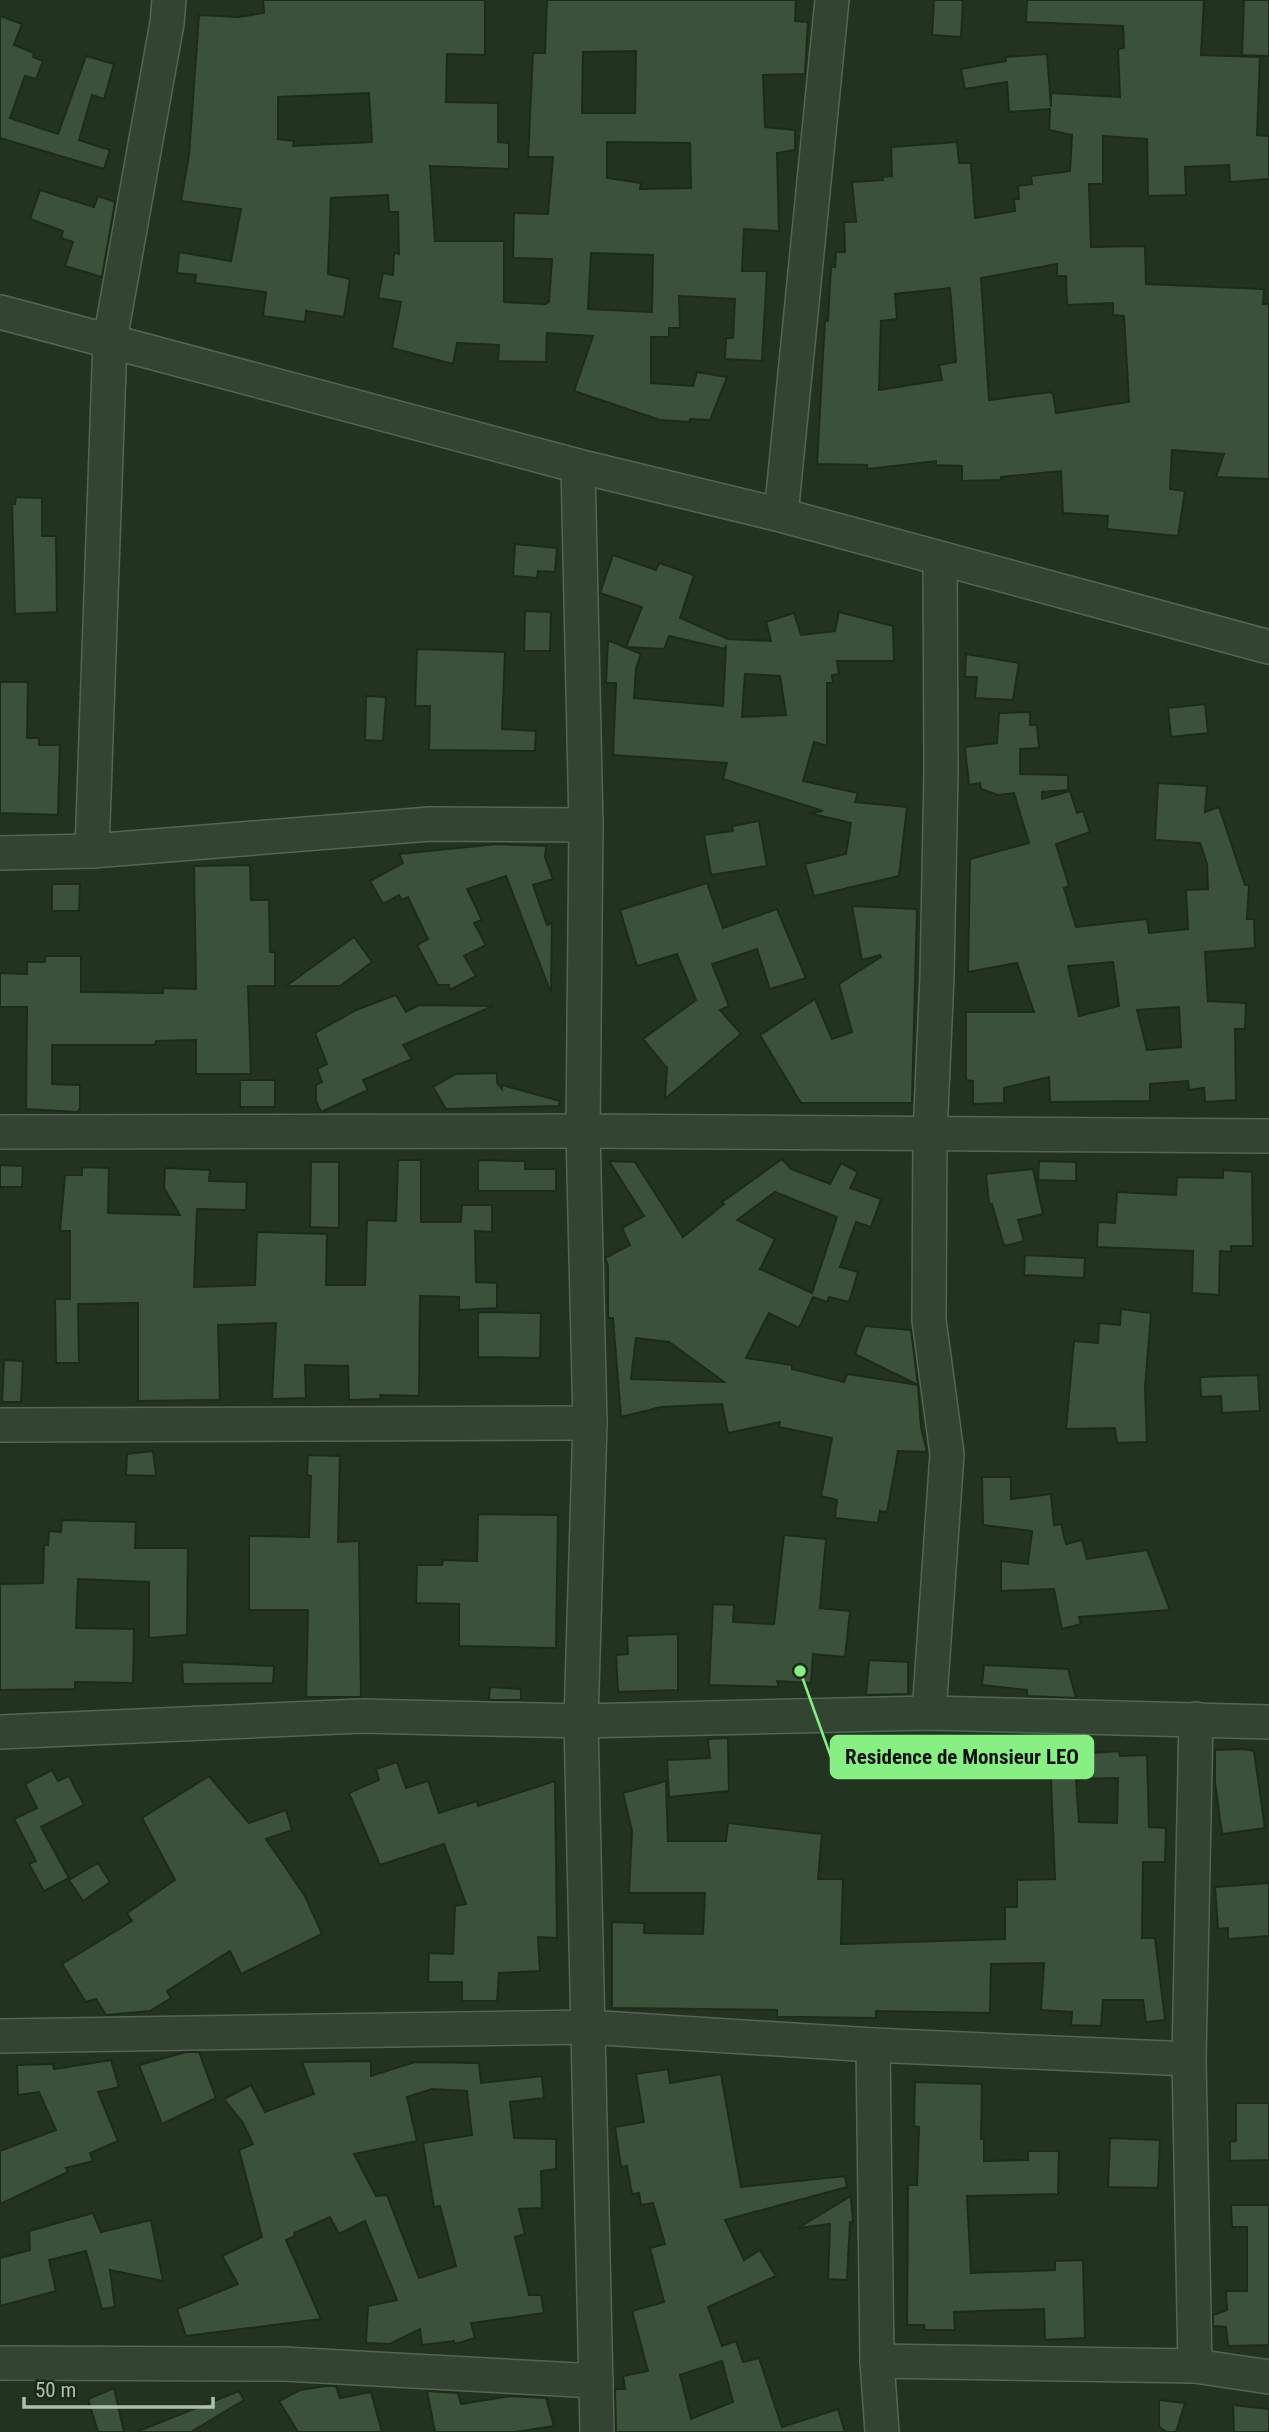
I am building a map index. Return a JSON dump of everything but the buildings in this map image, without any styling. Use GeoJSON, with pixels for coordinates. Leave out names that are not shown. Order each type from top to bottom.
{"type":"FeatureCollection","features":[{"type":"Feature","properties":{"kind":"street"},"geometry":{"type":"LineString","coordinates":[[92,851],[110,340],[169,0]]}},
{"type":"Feature","properties":{"kind":"street"},"geometry":{"type":"LineString","coordinates":[[780,515],[832,0]]}},
{"type":"Feature","properties":{"kind":"street"},"geometry":{"type":"LineString","coordinates":[[0,312],[578,466],[780,515],[1269,647]]}},
{"type":"Feature","properties":{"kind":"street"},"geometry":{"type":"LineString","coordinates":[[578,466],[586,825],[583,1131],[590,1423],[581,1721],[597,2432]]}},
{"type":"Feature","properties":{"kind":"street"},"geometry":{"type":"LineString","coordinates":[[929,1713],[947,1454],[929,1320],[930,1134],[938,950],[940,560]]}},
{"type":"Feature","properties":{"kind":"street"},"geometry":{"type":"LineString","coordinates":[[0,853],[92,851],[430,824],[586,825]]}},
{"type":"Feature","properties":{"kind":"street"},"geometry":{"type":"LineString","coordinates":[[0,1132],[583,1131],[1269,1136]]}},
{"type":"Feature","properties":{"kind":"street"},"geometry":{"type":"LineString","coordinates":[[0,1425],[590,1423]]}},
{"type":"Feature","properties":{"kind":"street"},"geometry":{"type":"LineString","coordinates":[[0,1732],[361,1716],[581,1721],[929,1713],[1269,1723]]}},
{"type":"Feature","properties":{"kind":"street"},"geometry":{"type":"LineString","coordinates":[[1195,2366],[1189,2059],[1196,1719]]}},
{"type":"Feature","properties":{"kind":"street"},"geometry":{"type":"LineString","coordinates":[[0,2036],[586,2027],[873,2045],[1189,2059]]}},
{"type":"Feature","properties":{"kind":"street"},"geometry":{"type":"LineString","coordinates":[[873,2045],[877,2361],[882,2432]]}},
{"type":"Feature","properties":{"kind":"street"},"geometry":{"type":"LineString","coordinates":[[877,2361],[1195,2366],[1269,2377]]}},
{"type":"Feature","properties":{"kind":"street"},"geometry":{"type":"LineString","coordinates":[[0,2364],[284,2364],[596,2381]]}},
{"type":"Feature","properties":{"kind":"place","name":"Residence de Monsieur LEO"},"geometry":{"type":"Point","coordinates":[800,1671]}}]}
